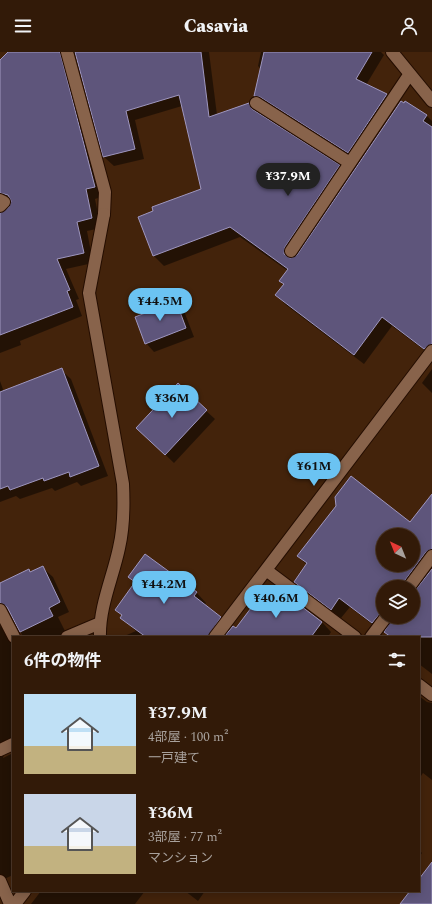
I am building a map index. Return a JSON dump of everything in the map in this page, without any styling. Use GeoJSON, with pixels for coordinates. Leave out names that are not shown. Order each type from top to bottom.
{"type":"FeatureCollection","features":[{"type":"Feature","properties":{"kind":"street"},"geometry":{"type":"LineString","coordinates":[[67,52],[105,192],[104,214],[89,293],[123,484],[124,505],[120,546],[100,623],[100,636]]}},
{"type":"Feature","properties":{"kind":"street"},"geometry":{"type":"LineString","coordinates":[[392,52],[409,75],[432,101]]}},
{"type":"Feature","properties":{"kind":"street"},"geometry":{"type":"LineString","coordinates":[[291,251],[409,75]]}},
{"type":"Feature","properties":{"kind":"street"},"geometry":{"type":"LineString","coordinates":[[256,103],[350,163]]}},
{"type":"Feature","properties":{"kind":"street"},"geometry":{"type":"LineString","coordinates":[[0,200],[4,202],[0,206]]}},
{"type":"Feature","properties":{"kind":"street"},"geometry":{"type":"LineString","coordinates":[[216,636],[432,351]]}},
{"type":"Feature","properties":{"kind":"street"},"geometry":{"type":"LineString","coordinates":[[414,580],[432,556]]}},
{"type":"Feature","properties":{"kind":"street"},"geometry":{"type":"LineString","coordinates":[[266,570],[354,636]]}},
{"type":"Feature","properties":{"kind":"street"},"geometry":{"type":"LineString","coordinates":[[0,610],[13,636]]}},
{"type":"Feature","properties":{"kind":"street"},"geometry":{"type":"LineString","coordinates":[[69,636],[100,623]]}},
{"type":"Feature","properties":{"kind":"street"},"geometry":{"type":"LineString","coordinates":[[372,636],[381,624]]}},
{"type":"Feature","properties":{"kind":"street"},"geometry":{"type":"LineString","coordinates":[[420,686],[432,695]]}},
{"type":"Feature","properties":{"kind":"street"},"geometry":{"type":"LineString","coordinates":[[0,750],[12,744]]}},
{"type":"Feature","properties":{"kind":"street"},"geometry":{"type":"LineString","coordinates":[[0,881],[10,904]]}},
{"type":"Feature","properties":{"kind":"street"},"geometry":{"type":"LineString","coordinates":[[15,904],[24,892]]}},
{"type":"Feature","properties":{"kind":"building"},"geometry":{"type":"Polygon","coordinates":[[[8,52],[60,52],[95,187],[86,189],[92,218],[77,222],[84,253],[57,259],[70,290],[67,291],[73,307],[0,335],[0,213],[9,207],[11,201],[8,195],[0,193],[0,60],[8,52]]]}},
{"type":"Feature","properties":{"kind":"building"},"geometry":{"type":"Polygon","coordinates":[[[75,52],[201,52],[209,117],[249,103],[252,109],[340,165],[285,247],[284,254],[290,258],[297,255],[401,101],[404,103],[405,101],[427,115],[423,121],[432,127],[432,344],[424,349],[382,317],[354,355],[275,295],[284,284],[279,281],[288,269],[230,227],[153,256],[138,217],[153,211],[152,207],[201,189],[179,95],[126,111],[135,149],[103,157],[75,52]]]}},
{"type":"Feature","properties":{"kind":"building"},"geometry":{"type":"Polygon","coordinates":[[[264,52],[372,52],[356,79],[387,94],[348,153],[260,97],[254,96],[264,52]]]}},
{"type":"Feature","properties":{"kind":"building"},"geometry":{"type":"Polygon","coordinates":[[[176,301],[186,328],[145,344],[135,317],[176,301]]]}},
{"type":"Feature","properties":{"kind":"building"},"geometry":{"type":"Polygon","coordinates":[[[62,368],[99,466],[70,477],[69,472],[44,481],[43,478],[10,490],[8,486],[0,489],[0,392],[62,368]]]}},
{"type":"Feature","properties":{"kind":"building"},"geometry":{"type":"Polygon","coordinates":[[[178,383],[207,410],[165,455],[136,428],[178,383]]]}},
{"type":"Feature","properties":{"kind":"building"},"geometry":{"type":"Polygon","coordinates":[[[351,476],[410,522],[432,494],[432,549],[426,552],[420,560],[420,528],[376,528],[376,572],[411,572],[405,580],[376,580],[376,618],[372,623],[339,598],[331,610],[294,582],[307,563],[297,556],[336,506],[335,497],[351,476]]]}},
{"type":"Feature","properties":{"kind":"building"},"geometry":{"type":"Polygon","coordinates":[[[145,554],[197,592],[194,596],[221,617],[209,636],[145,636],[120,618],[122,615],[115,610],[135,582],[128,577],[145,554]]]}},
{"type":"Feature","properties":{"kind":"building"},"geometry":{"type":"Polygon","coordinates":[[[43,566],[60,602],[49,608],[53,616],[20,632],[7,607],[0,603],[0,583],[29,569],[30,572],[43,566]]]}},
{"type":"Feature","properties":{"kind":"building"},"geometry":{"type":"Polygon","coordinates":[[[432,569],[432,637],[390,636],[384,632],[389,624],[420,624],[420,584],[432,569]]]}},
{"type":"Feature","properties":{"kind":"building"},"geometry":{"type":"Polygon","coordinates":[[[266,588],[281,600],[285,594],[322,622],[312,636],[225,636],[233,626],[236,628],[266,588]]]}},
{"type":"Feature","properties":{"kind":"building"},"geometry":{"type":"Polygon","coordinates":[[[432,862],[432,904],[400,904],[409,892],[420,892],[420,878],[432,862]]]}}]}
